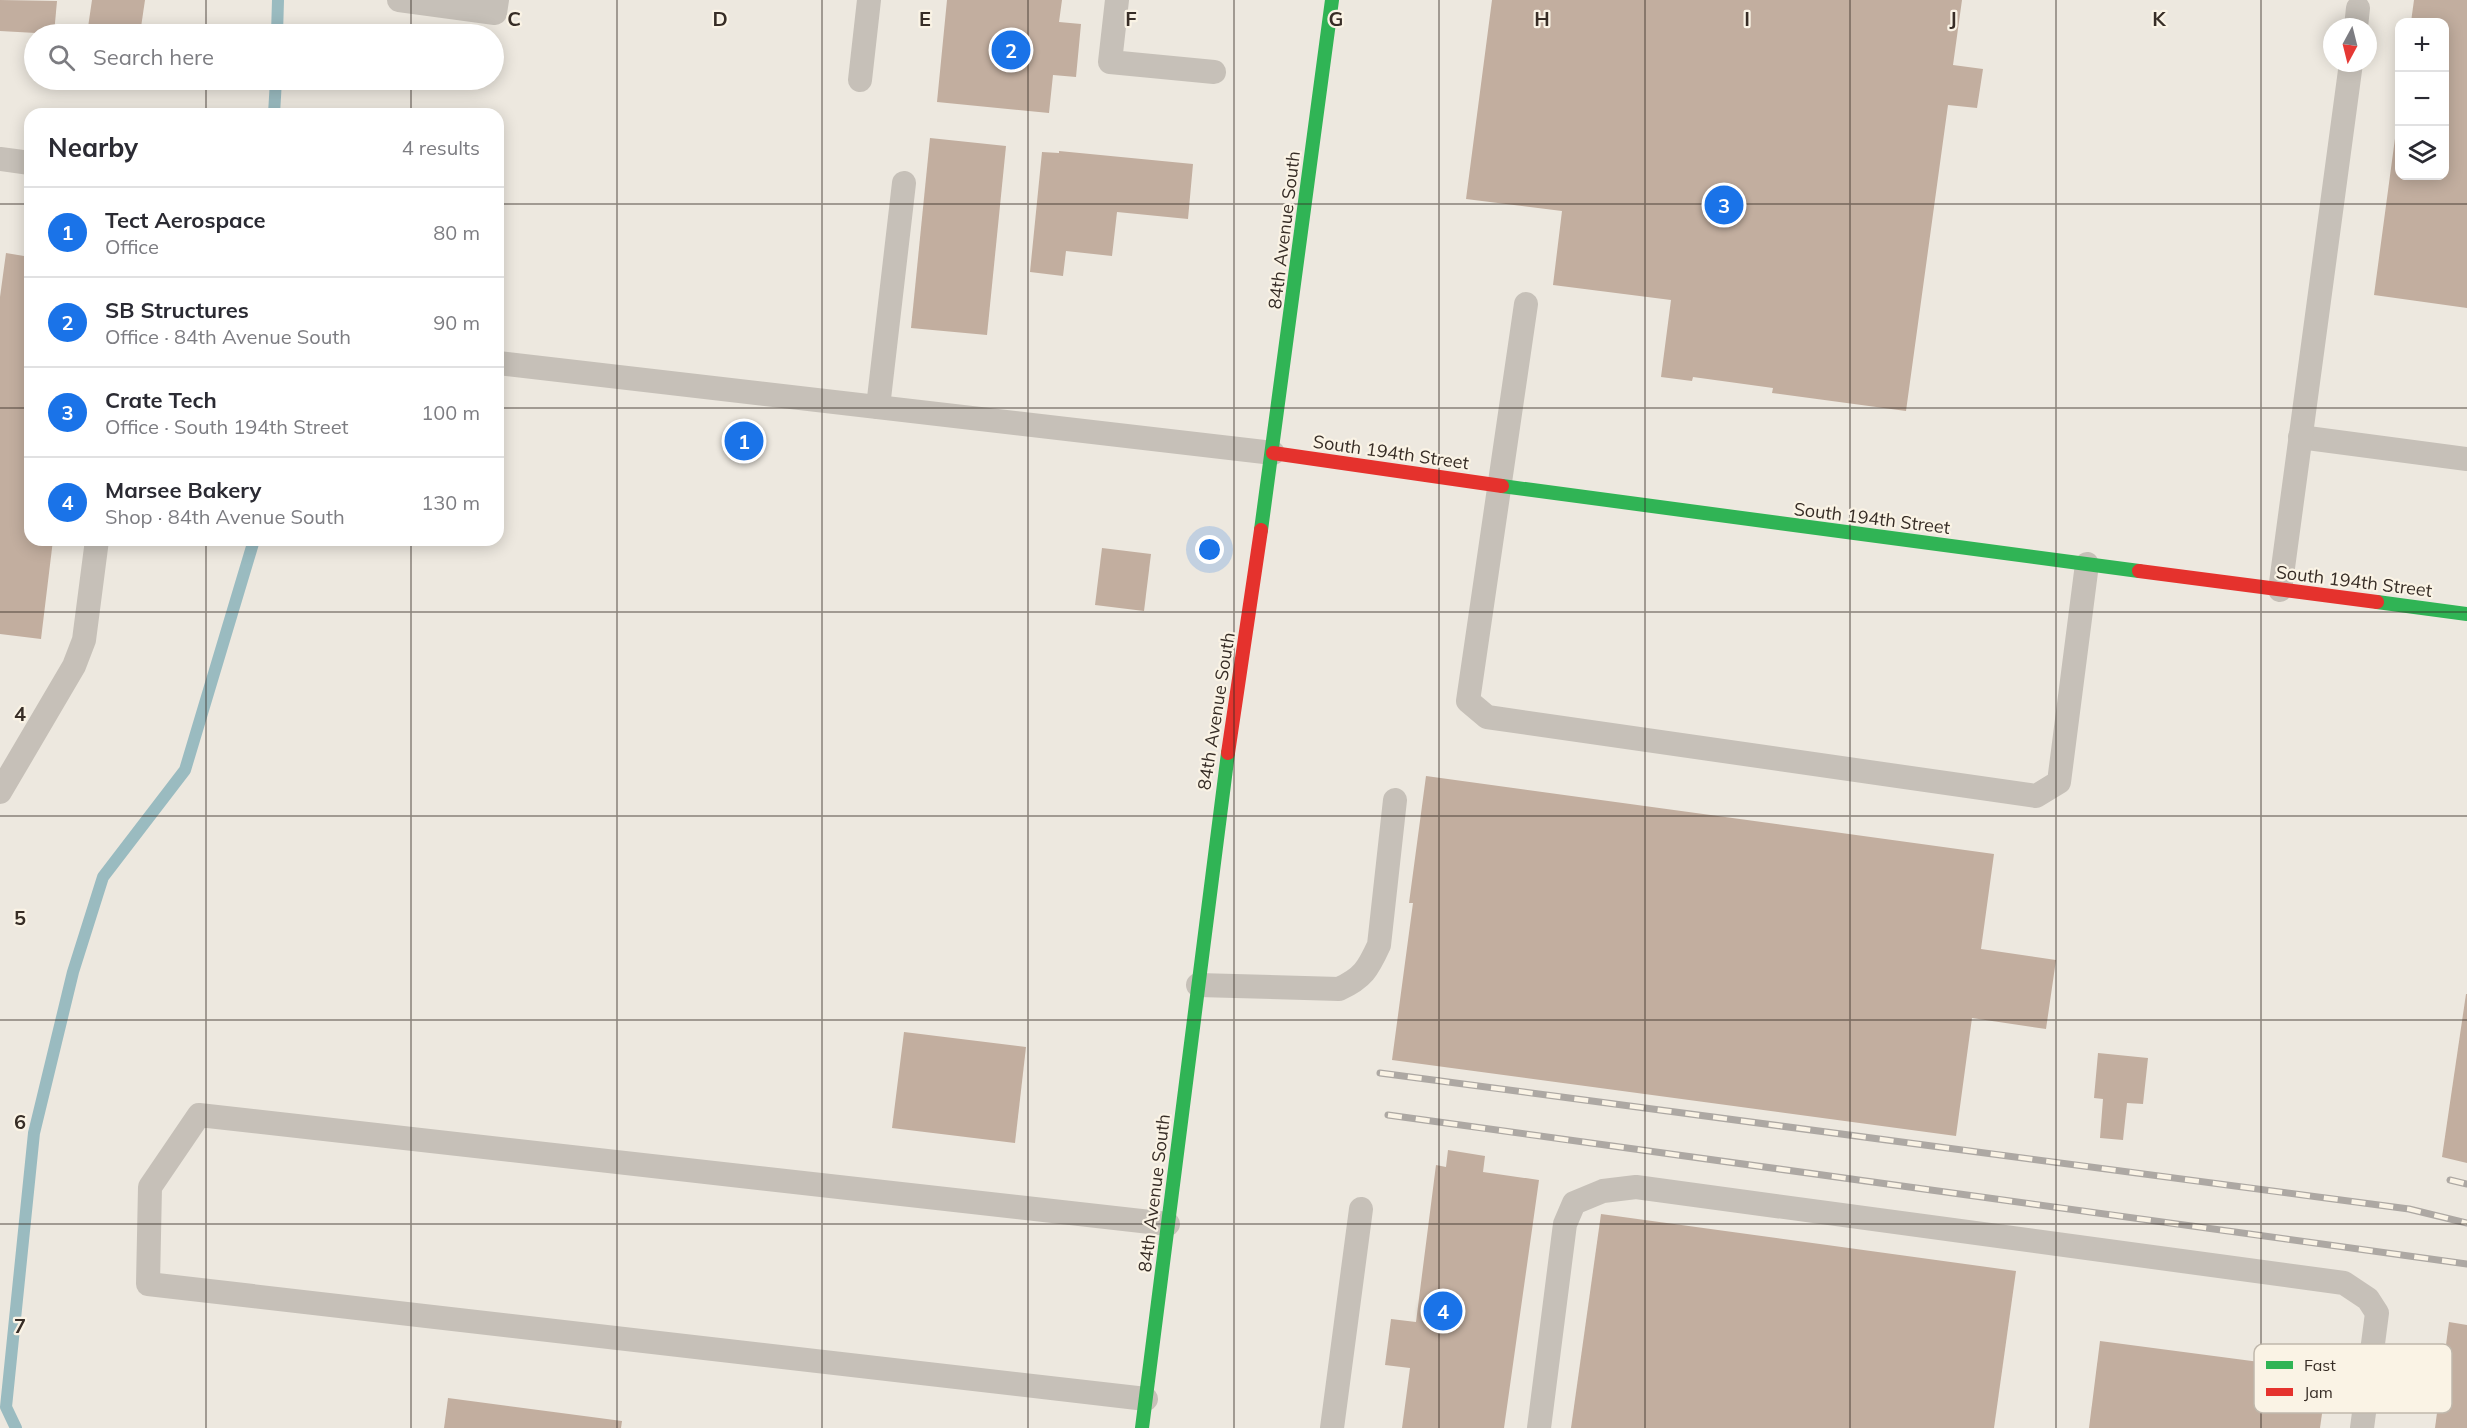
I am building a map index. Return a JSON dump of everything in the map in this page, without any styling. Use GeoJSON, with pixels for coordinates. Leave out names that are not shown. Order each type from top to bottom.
{"type":"FeatureCollection","features":[{"type":"Feature","properties":{"kind":"main road","name":"84th Avenue South"},"geometry":{"type":"LineString","coordinates":[[1142,1428],[1221,798],[1273,453],[1332,0]]}},
{"type":"Feature","properties":{"kind":"main road","name":"South 194th Street"},"geometry":{"type":"LineString","coordinates":[[1273,453],[1499,486],[2467,614]]}},
{"type":"Feature","properties":{"kind":"lane"},"geometry":{"type":"LineString","coordinates":[[399,0],[495,13],[497,0]]}},
{"type":"Feature","properties":{"kind":"lane"},"geometry":{"type":"LineString","coordinates":[[860,80],[869,0]]}},
{"type":"Feature","properties":{"kind":"lane"},"geometry":{"type":"LineString","coordinates":[[1117,0],[1110,62],[1214,72]]}},
{"type":"Feature","properties":{"kind":"lane"},"geometry":{"type":"LineString","coordinates":[[2280,590],[2350,72]]}},
{"type":"Feature","properties":{"kind":"lane"},"geometry":{"type":"LineString","coordinates":[[0,159],[24,162]]}},
{"type":"Feature","properties":{"kind":"lane"},"geometry":{"type":"LineString","coordinates":[[878,407],[903,183]]}},
{"type":"Feature","properties":{"kind":"lane"},"geometry":{"type":"LineString","coordinates":[[1526,304],[1468,701],[1487,717],[2036,796],[2059,782],[2087,564]]}},
{"type":"Feature","properties":{"kind":"lane"},"geometry":{"type":"LineString","coordinates":[[504,364],[1273,453]]}},
{"type":"Feature","properties":{"kind":"lane"},"geometry":{"type":"LineString","coordinates":[[2300,436],[2467,459]]}},
{"type":"Feature","properties":{"kind":"lane"},"geometry":{"type":"LineString","coordinates":[[0,792],[74,666],[84,640],[96,546]]}},
{"type":"Feature","properties":{"kind":"lane"},"geometry":{"type":"LineString","coordinates":[[1198,985],[1340,989],[1357,980],[1368,967],[1378,945],[1395,800]]}},
{"type":"Feature","properties":{"kind":"lane"},"geometry":{"type":"LineString","coordinates":[[1146,1399],[148,1284],[150,1186],[199,1115],[1168,1224]]}},
{"type":"Feature","properties":{"kind":"lane"},"geometry":{"type":"LineString","coordinates":[[1539,1428],[1565,1224],[1574,1203],[1603,1191],[1636,1187],[2344,1283],[2368,1299],[2377,1313],[2373,1344]]}},
{"type":"Feature","properties":{"kind":"lane"},"geometry":{"type":"LineString","coordinates":[[1332,1428],[1361,1209]]}},
{"type":"Feature","properties":{"kind":"lane"},"geometry":{"type":"LineString","coordinates":[[2362,1428],[2364,1413]]}},
{"type":"Feature","properties":{"kind":"building"},"geometry":{"type":"Polygon","coordinates":[[[0,0],[57,1],[55,24],[24,24],[24,32],[0,31],[0,0]]]}},
{"type":"Feature","properties":{"kind":"building"},"geometry":{"type":"Polygon","coordinates":[[[92,0],[145,0],[141,24],[88,24],[92,0]]]}},
{"type":"Feature","properties":{"kind":"building"},"geometry":{"type":"Polygon","coordinates":[[[947,0],[1062,0],[1059,22],[1081,24],[1076,77],[1053,75],[1049,113],[937,102],[947,0]]]}},
{"type":"Feature","properties":{"kind":"building"},"geometry":{"type":"Polygon","coordinates":[[[1492,0],[1962,0],[1953,65],[1983,69],[1977,108],[1948,105],[1906,411],[1772,393],[1773,388],[1693,377],[1692,381],[1661,377],[1671,300],[1553,285],[1562,211],[1466,199],[1492,0]]]}},
{"type":"Feature","properties":{"kind":"building"},"geometry":{"type":"Polygon","coordinates":[[[2414,0],[2467,0],[2467,308],[2374,295],[2395,138],[2395,180],[2449,180],[2449,18],[2412,18],[2414,0]]]}},
{"type":"Feature","properties":{"kind":"building"},"geometry":{"type":"Polygon","coordinates":[[[930,138],[1006,146],[987,335],[911,328],[930,138]]]}},
{"type":"Feature","properties":{"kind":"building"},"geometry":{"type":"Polygon","coordinates":[[[1059,151],[1193,164],[1188,219],[1117,212],[1112,256],[1066,251],[1063,276],[1030,272],[1042,152],[1059,153],[1059,151]]]}},
{"type":"Feature","properties":{"kind":"building"},"geometry":{"type":"Polygon","coordinates":[[[6,253],[24,256],[24,546],[52,546],[41,639],[0,634],[0,297],[6,253]]]}},
{"type":"Feature","properties":{"kind":"building"},"geometry":{"type":"Polygon","coordinates":[[[1102,548],[1151,554],[1144,611],[1095,605],[1102,548]]]}},
{"type":"Feature","properties":{"kind":"building"},"geometry":{"type":"Polygon","coordinates":[[[1426,776],[1994,854],[1981,949],[2056,960],[2046,1029],[1972,1018],[1956,1136],[1392,1060],[1413,903],[1409,903],[1426,776]]]}},
{"type":"Feature","properties":{"kind":"building"},"geometry":{"type":"Polygon","coordinates":[[[2467,994],[2467,1163],[2442,1157],[2467,994]]]}},
{"type":"Feature","properties":{"kind":"building"},"geometry":{"type":"Polygon","coordinates":[[[904,1032],[1026,1047],[1015,1143],[892,1128],[904,1032]]]}},
{"type":"Feature","properties":{"kind":"building"},"geometry":{"type":"Polygon","coordinates":[[[2098,1053],[2148,1058],[2143,1104],[2127,1103],[2123,1140],[2100,1138],[2103,1099],[2094,1098],[2098,1053]]]}},
{"type":"Feature","properties":{"kind":"building"},"geometry":{"type":"Polygon","coordinates":[[[1448,1150],[1485,1156],[1483,1172],[1539,1180],[1504,1428],[1402,1428],[1410,1368],[1385,1365],[1391,1319],[1416,1322],[1436,1165],[1446,1167],[1448,1150]]]}},
{"type":"Feature","properties":{"kind":"building"},"geometry":{"type":"Polygon","coordinates":[[[1601,1214],[2016,1271],[1994,1428],[1571,1428],[1601,1214]]]}},
{"type":"Feature","properties":{"kind":"building"},"geometry":{"type":"Polygon","coordinates":[[[2449,1322],[2467,1325],[2467,1428],[2435,1428],[2437,1413],[2452,1413],[2452,1344],[2446,1344],[2449,1322]]]}},
{"type":"Feature","properties":{"kind":"building"},"geometry":{"type":"Polygon","coordinates":[[[2100,1341],[2254,1361],[2254,1413],[2322,1413],[2320,1428],[2089,1428],[2100,1341]]]}},
{"type":"Feature","properties":{"kind":"building"},"geometry":{"type":"Polygon","coordinates":[[[448,1398],[622,1421],[621,1428],[444,1428],[448,1398]]]}},
{"type":"Feature","properties":{"kind":"waterway"},"geometry":{"type":"LineString","coordinates":[[277,24],[278,0]]}},
{"type":"Feature","properties":{"kind":"waterway"},"geometry":{"type":"LineString","coordinates":[[274,108],[275,90]]}},
{"type":"Feature","properties":{"kind":"waterway"},"geometry":{"type":"LineString","coordinates":[[16,1428],[6,1407],[34,1133],[73,972],[103,877],[185,770],[252,546]]}},
{"type":"Feature","properties":{"kind":"railway"},"geometry":{"type":"LineString","coordinates":[[1380,1073],[2409,1209],[2467,1223]]}},
{"type":"Feature","properties":{"kind":"railway"},"geometry":{"type":"LineString","coordinates":[[1388,1115],[2467,1264]]}},
{"type":"Feature","properties":{"kind":"railway"},"geometry":{"type":"LineString","coordinates":[[2450,1180],[2467,1184]]}},
{"type":"Feature","properties":{"kind":"traffic: fast"},"geometry":{"type":"LineString","coordinates":[[1261,530],[1332,0]]}},
{"type":"Feature","properties":{"kind":"traffic: fast"},"geometry":{"type":"LineString","coordinates":[[1502,486],[2139,571]]}},
{"type":"Feature","properties":{"kind":"traffic: fast"},"geometry":{"type":"LineString","coordinates":[[2377,602],[2467,614]]}},
{"type":"Feature","properties":{"kind":"traffic: fast"},"geometry":{"type":"LineString","coordinates":[[1142,1428],[1228,753]]}},
{"type":"Feature","properties":{"kind":"traffic: jam"},"geometry":{"type":"LineString","coordinates":[[1273,453],[1502,486]]}},
{"type":"Feature","properties":{"kind":"traffic: jam"},"geometry":{"type":"LineString","coordinates":[[1228,753],[1261,530]]}},
{"type":"Feature","properties":{"kind":"traffic: jam"},"geometry":{"type":"LineString","coordinates":[[2139,571],[2377,602]]}},
{"type":"Feature","properties":{"kind":"place","name":"SB Structures"},"geometry":{"type":"Point","coordinates":[1011,50]}},
{"type":"Feature","properties":{"kind":"place","name":"Crate Tech"},"geometry":{"type":"Point","coordinates":[1724,205]}},
{"type":"Feature","properties":{"kind":"place","name":"Tect Aerospace"},"geometry":{"type":"Point","coordinates":[744,441]}},
{"type":"Feature","properties":{"kind":"place","name":"Marsee Bakery"},"geometry":{"type":"Point","coordinates":[1443,1311]}}]}
